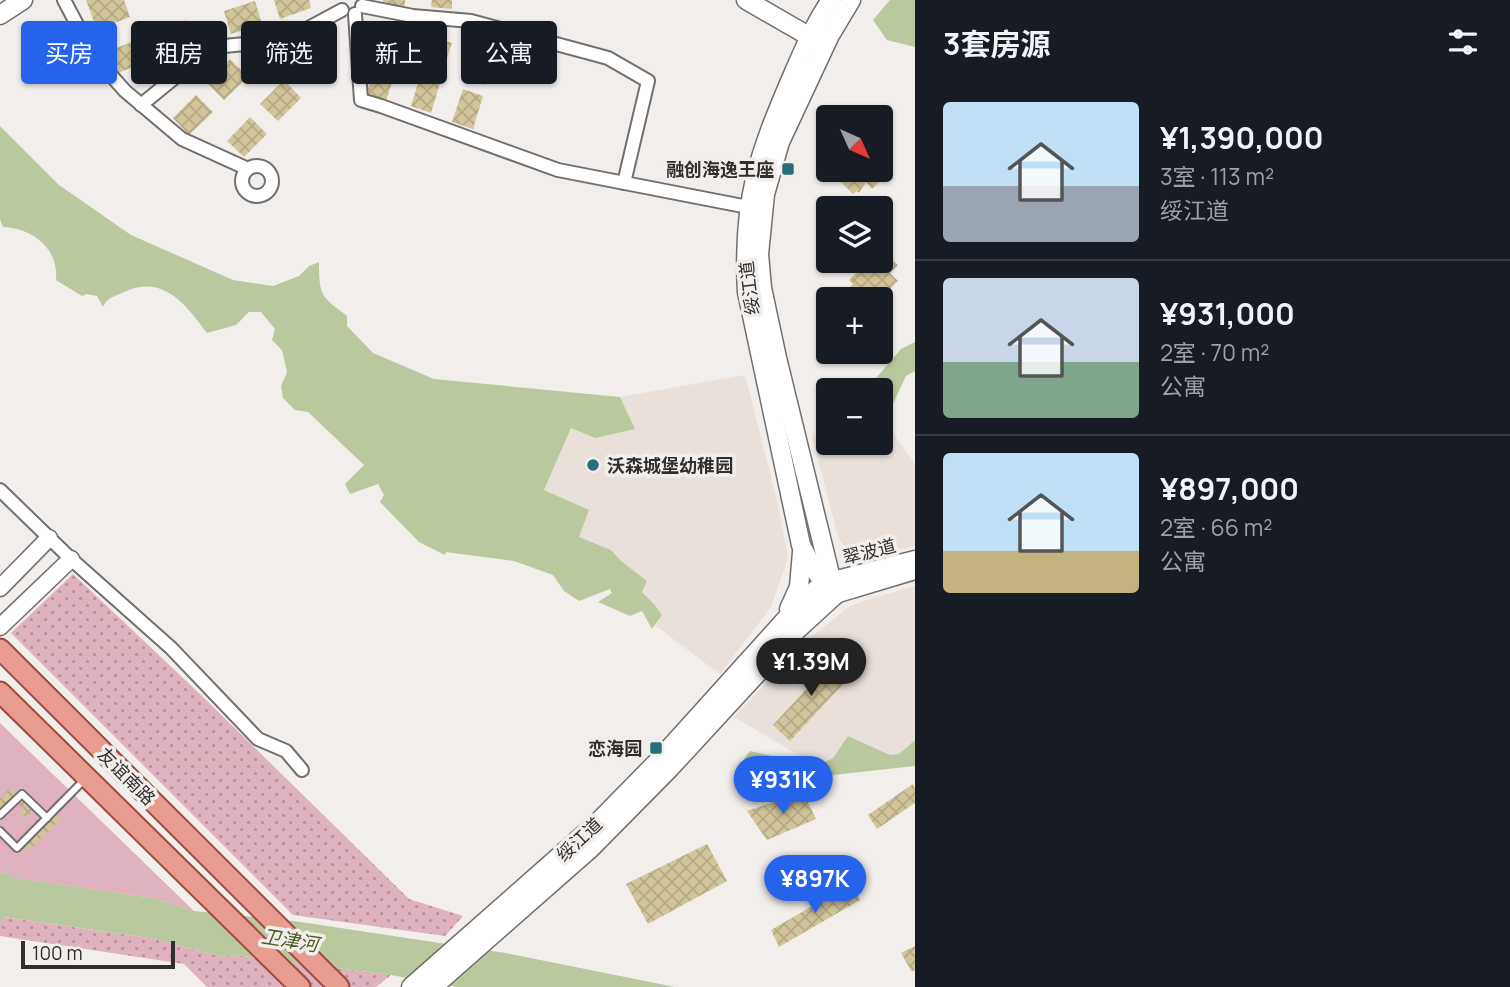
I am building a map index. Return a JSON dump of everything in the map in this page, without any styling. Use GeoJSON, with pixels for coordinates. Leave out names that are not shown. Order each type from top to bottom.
{"type":"FeatureCollection","features":[{"type":"Feature","properties":{"kind":"main road"},"geometry":{"type":"LineString","coordinates":[[0,8],[12,0]]}},
{"type":"Feature","properties":{"kind":"main road"},"geometry":{"type":"LineString","coordinates":[[0,15],[23,0]]}},
{"type":"Feature","properties":{"kind":"main road"},"geometry":{"type":"LineString","coordinates":[[746,0],[819,36]]}},
{"type":"Feature","properties":{"kind":"main road"},"geometry":{"type":"LineString","coordinates":[[766,0],[819,36]]}},
{"type":"Feature","properties":{"kind":"main road","name":"绥江道"},"geometry":{"type":"LineString","coordinates":[[433,987],[571,866],[621,818],[799,628],[830,586],[822,539],[762,288],[759,254],[761,217],[769,173],[831,0]]}},
{"type":"Feature","properties":{"kind":"main road","name":"绥江道"},"geometry":{"type":"LineString","coordinates":[[830,586],[801,545],[747,292],[745,255],[748,208],[765,141],[819,36],[850,0]]}},
{"type":"Feature","properties":{"kind":"main road"},"geometry":{"type":"LineString","coordinates":[[780,626],[799,587],[801,545]]}},
{"type":"Feature","properties":{"kind":"main road","name":"绥江道"},"geometry":{"type":"LineString","coordinates":[[411,987],[597,823],[657,762],[795,609],[830,586]]}},
{"type":"Feature","properties":{"kind":"main road","name":"友谊南路"},"geometry":{"type":"LineString","coordinates":[[0,649],[339,987]]}},
{"type":"Feature","properties":{"kind":"main road","name":"友谊南路"},"geometry":{"type":"LineString","coordinates":[[0,692],[300,987]]}},
{"type":"Feature","properties":{"kind":"street"},"geometry":{"type":"LineString","coordinates":[[64,0],[93,55],[125,91],[182,139],[247,169]]}},
{"type":"Feature","properties":{"kind":"street"},"geometry":{"type":"LineString","coordinates":[[141,105],[179,74],[225,46],[286,40],[341,5],[348,15],[359,7],[413,16],[471,21],[608,58],[648,81],[624,183]]}},
{"type":"Feature","properties":{"kind":"street"},"geometry":{"type":"LineString","coordinates":[[359,7],[361,100],[558,170],[748,208]]}},
{"type":"Feature","properties":{"kind":"street"},"geometry":{"type":"LineString","coordinates":[[0,490],[71,559],[171,648],[258,739],[286,751],[302,770]]}},
{"type":"Feature","properties":{"kind":"street"},"geometry":{"type":"LineString","coordinates":[[0,588],[49,538]]}},
{"type":"Feature","properties":{"kind":"street"},"geometry":{"type":"LineString","coordinates":[[0,627],[71,559]]}},
{"type":"Feature","properties":{"kind":"street","name":"翠波道"},"geometry":{"type":"LineString","coordinates":[[830,586],[915,559]]}},
{"type":"Feature","properties":{"kind":"street","name":"翠波道"},"geometry":{"type":"LineString","coordinates":[[830,586],[915,571]]}},
{"type":"Feature","properties":{"kind":"lane"},"geometry":{"type":"LineString","coordinates":[[0,831],[17,848],[87,777]]}},
{"type":"Feature","properties":{"kind":"lane"},"geometry":{"type":"LineString","coordinates":[[0,816],[22,794],[47,818]]}},
{"type":"Feature","properties":{"kind":"shaded area"},"geometry":{"type":"Polygon","coordinates":[[[745,375],[777,500],[788,558],[771,607],[720,674],[656,626],[662,615],[641,592],[646,582],[611,550],[578,537],[544,490],[571,428],[635,429],[620,397],[745,375]]]}},
{"type":"Feature","properties":{"kind":"shaded area"},"geometry":{"type":"Polygon","coordinates":[[[893,433],[915,464],[915,546],[863,558],[856,556],[839,540],[817,455],[893,455],[893,433]]]}},
{"type":"Feature","properties":{"kind":"shaded area"},"geometry":{"type":"Polygon","coordinates":[[[812,436],[816,436],[816,451],[812,436]]]}},
{"type":"Feature","properties":{"kind":"shaded area"},"geometry":{"type":"Polygon","coordinates":[[[73,574],[409,899],[463,916],[445,936],[293,915],[11,633],[73,574]]]}},
{"type":"Feature","properties":{"kind":"shaded area"},"geometry":{"type":"Polygon","coordinates":[[[915,586],[915,740],[899,754],[890,755],[848,736],[833,758],[817,766],[734,717],[799,648],[847,608],[915,586]]]}},
{"type":"Feature","properties":{"kind":"shaded area"},"geometry":{"type":"Polygon","coordinates":[[[0,723],[194,911],[153,898],[9,877],[9,873],[3,872],[0,875],[0,723]]]}},
{"type":"Feature","properties":{"kind":"shaded area"},"geometry":{"type":"Polygon","coordinates":[[[3,917],[150,938],[223,957],[234,955],[391,975],[376,987],[207,987],[184,964],[0,936],[0,921],[3,917]]]}},
{"type":"Feature","properties":{"kind":"water"},"geometry":{"type":"Polygon","coordinates":[[[890,0],[915,0],[915,47],[887,40],[873,20],[890,0]]]}},
{"type":"Feature","properties":{"kind":"water"},"geometry":{"type":"Polygon","coordinates":[[[0,126],[59,185],[131,235],[233,280],[273,286],[299,276],[309,266],[319,262],[323,294],[347,316],[347,326],[373,353],[434,379],[620,397],[635,429],[595,438],[571,428],[544,490],[589,510],[579,537],[611,550],[647,581],[642,592],[662,615],[652,629],[642,611],[630,616],[598,602],[612,593],[610,589],[579,601],[564,591],[553,575],[514,561],[446,552],[445,555],[419,542],[380,502],[384,495],[378,484],[350,494],[345,484],[364,465],[308,412],[295,410],[283,398],[281,386],[287,372],[282,350],[272,340],[275,329],[261,312],[249,312],[236,325],[207,333],[180,301],[159,288],[135,288],[110,299],[103,307],[97,296],[82,296],[56,280],[53,259],[42,242],[24,231],[3,227],[0,219],[0,126]]]}},
{"type":"Feature","properties":{"kind":"water"},"geometry":{"type":"Polygon","coordinates":[[[915,342],[915,371],[906,376],[893,404],[893,378],[876,378],[888,364],[893,364],[893,358],[901,349],[915,342]]]}},
{"type":"Feature","properties":{"kind":"water"},"geometry":{"type":"Polygon","coordinates":[[[848,736],[890,755],[899,754],[915,740],[915,766],[815,777],[746,763],[744,759],[750,751],[817,766],[833,758],[848,736]]]}},
{"type":"Feature","properties":{"kind":"water","name":"卫津河"},"geometry":{"type":"Polygon","coordinates":[[[2,872],[10,873],[10,877],[153,898],[194,911],[294,921],[506,953],[675,987],[456,987],[391,975],[234,955],[223,957],[150,938],[4,917],[0,921],[2,872]]]}},
{"type":"Feature","properties":{"kind":"building"},"geometry":{"type":"Polygon","coordinates":[[[86,0],[124,0],[130,17],[117,22],[94,21],[86,0]]]}},
{"type":"Feature","properties":{"kind":"building"},"geometry":{"type":"Polygon","coordinates":[[[274,0],[309,0],[311,8],[280,19],[274,0]]]}},
{"type":"Feature","properties":{"kind":"building"},"geometry":{"type":"Polygon","coordinates":[[[383,0],[405,0],[405,6],[383,5],[383,0]]]}},
{"type":"Feature","properties":{"kind":"building"},"geometry":{"type":"Polygon","coordinates":[[[432,0],[452,0],[452,9],[431,7],[432,0]]]}},
{"type":"Feature","properties":{"kind":"building"},"geometry":{"type":"Polygon","coordinates":[[[255,1],[261,21],[241,21],[241,31],[231,34],[224,11],[255,1]]]}},
{"type":"Feature","properties":{"kind":"building"},"geometry":{"type":"Polygon","coordinates":[[[131,42],[131,68],[118,73],[117,71],[117,48],[131,42]]]}},
{"type":"Feature","properties":{"kind":"building"},"geometry":{"type":"Polygon","coordinates":[[[447,42],[452,43],[447,58],[447,42]]]}},
{"type":"Feature","properties":{"kind":"building"},"geometry":{"type":"Polygon","coordinates":[[[230,59],[241,70],[241,84],[224,100],[208,84],[227,84],[227,62],[230,59]]]}},
{"type":"Feature","properties":{"kind":"building"},"geometry":{"type":"Polygon","coordinates":[[[280,84],[288,84],[301,98],[278,121],[260,104],[280,84]]]}},
{"type":"Feature","properties":{"kind":"building"},"geometry":{"type":"Polygon","coordinates":[[[370,84],[391,84],[386,101],[366,95],[370,84]]]}},
{"type":"Feature","properties":{"kind":"building"},"geometry":{"type":"Polygon","coordinates":[[[418,84],[440,84],[431,113],[411,106],[418,84]]]}},
{"type":"Feature","properties":{"kind":"building"},"geometry":{"type":"Polygon","coordinates":[[[463,89],[483,96],[473,129],[452,122],[463,89]]]}},
{"type":"Feature","properties":{"kind":"building"},"geometry":{"type":"Polygon","coordinates":[[[196,95],[213,112],[189,135],[173,118],[196,95]]]}},
{"type":"Feature","properties":{"kind":"building"},"geometry":{"type":"Polygon","coordinates":[[[250,117],[267,134],[244,157],[227,141],[250,117]]]}},
{"type":"Feature","properties":{"kind":"building"},"geometry":{"type":"Polygon","coordinates":[[[841,182],[866,182],[859,193],[857,191],[853,194],[841,182]]]}},
{"type":"Feature","properties":{"kind":"building"},"geometry":{"type":"Polygon","coordinates":[[[866,182],[879,182],[872,189],[866,182]]]}},
{"type":"Feature","properties":{"kind":"building"},"geometry":{"type":"Polygon","coordinates":[[[856,273],[890,273],[898,281],[892,287],[850,287],[853,284],[849,280],[856,273]]]}},
{"type":"Feature","properties":{"kind":"building"},"geometry":{"type":"Polygon","coordinates":[[[821,656],[847,680],[790,741],[773,725],[815,680],[806,672],[821,656]]]}},
{"type":"Feature","properties":{"kind":"building"},"geometry":{"type":"Polygon","coordinates":[[[913,784],[915,803],[877,829],[868,815],[913,784]]]}},
{"type":"Feature","properties":{"kind":"building"},"geometry":{"type":"Polygon","coordinates":[[[10,788],[17,794],[0,811],[0,799],[10,788]]]}},
{"type":"Feature","properties":{"kind":"building"},"geometry":{"type":"Polygon","coordinates":[[[803,792],[816,819],[767,840],[747,811],[803,792]]]}},
{"type":"Feature","properties":{"kind":"building"},"geometry":{"type":"Polygon","coordinates":[[[21,799],[33,811],[26,818],[20,812],[24,809],[18,802],[21,799]]]}},
{"type":"Feature","properties":{"kind":"building"},"geometry":{"type":"Polygon","coordinates":[[[57,814],[61,819],[29,850],[22,848],[57,814]]]}},
{"type":"Feature","properties":{"kind":"building"},"geometry":{"type":"Polygon","coordinates":[[[707,844],[727,881],[648,924],[626,884],[707,844]]]}},
{"type":"Feature","properties":{"kind":"building"},"geometry":{"type":"Polygon","coordinates":[[[852,883],[860,900],[779,947],[771,930],[852,883]]]}},
{"type":"Feature","properties":{"kind":"building"},"geometry":{"type":"Polygon","coordinates":[[[915,946],[915,970],[912,972],[901,953],[915,946]]]}},
{"type":"Feature","properties":{"kind":"place","name":"融创海逸王座"},"geometry":{"type":"Point","coordinates":[788,169]}},
{"type":"Feature","properties":{"kind":"place","name":"沃森城堡幼稚园"},"geometry":{"type":"Point","coordinates":[593,465]}},
{"type":"Feature","properties":{"kind":"place","name":"恋海园"},"geometry":{"type":"Point","coordinates":[656,748]}}]}
